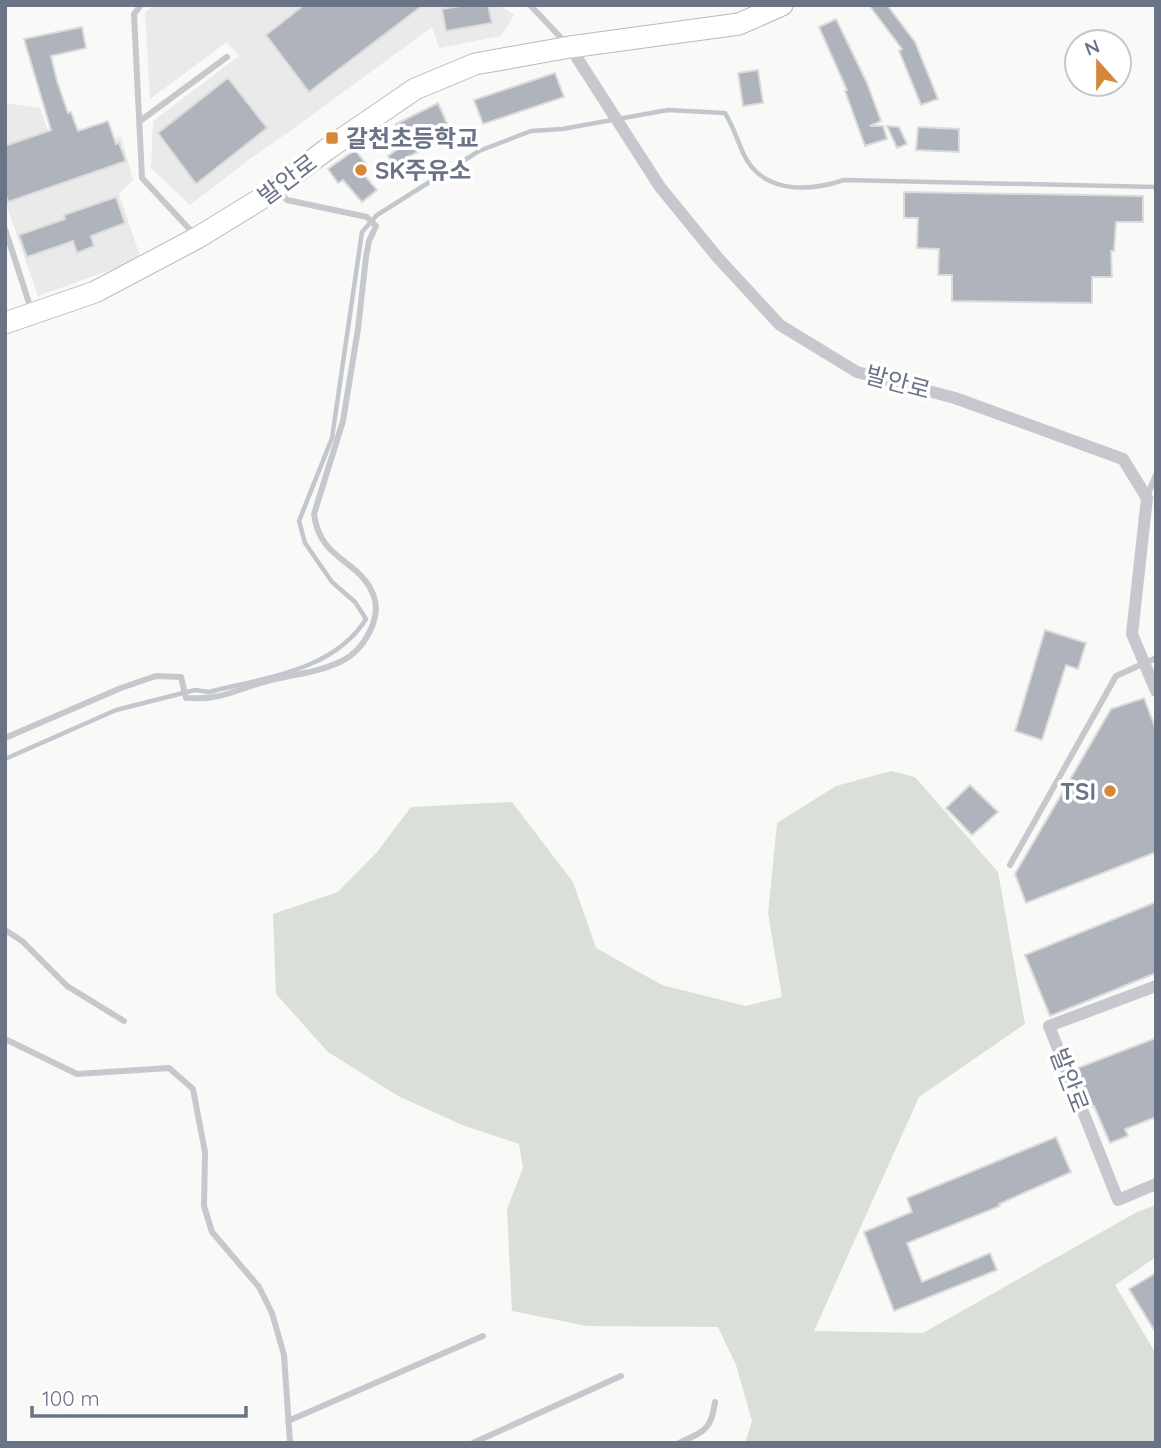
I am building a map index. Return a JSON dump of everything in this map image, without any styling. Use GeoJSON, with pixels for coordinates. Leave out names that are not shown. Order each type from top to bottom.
{"type":"FeatureCollection","features":[{"type":"Feature","properties":{"kind":"main road","name":"발안로"},"geometry":{"type":"LineString","coordinates":[[5,323],[95,292],[197,238],[275,189],[415,89],[475,64],[570,47],[739,24],[782,5]]}},
{"type":"Feature","properties":{"kind":"street","name":"발안로"},"geometry":{"type":"LineString","coordinates":[[570,47],[660,187],[718,258],[780,325],[857,372],[955,398],[1123,459],[1147,498]]}},
{"type":"Feature","properties":{"kind":"street"},"geometry":{"type":"LineString","coordinates":[[1147,498],[1132,634],[1150,660],[1156,691]]}},
{"type":"Feature","properties":{"kind":"street","name":"발안로"},"geometry":{"type":"LineString","coordinates":[[1156,986],[1049,1026],[1118,1200],[1156,1184]]}},
{"type":"Feature","properties":{"kind":"lane"},"geometry":{"type":"LineString","coordinates":[[141,5],[134,14],[142,178],[197,238]]}},
{"type":"Feature","properties":{"kind":"lane","name":"발안로"},"geometry":{"type":"LineString","coordinates":[[530,5],[570,47]]}},
{"type":"Feature","properties":{"kind":"lane"},"geometry":{"type":"LineString","coordinates":[[139,121],[227,57]]}},
{"type":"Feature","properties":{"kind":"lane"},"geometry":{"type":"LineString","coordinates":[[5,738],[121,688],[156,676],[181,677],[186,698],[213,697],[344,661],[372,629],[376,612],[373,595],[366,583],[328,549],[316,529],[314,514],[343,421],[366,257],[376,226],[367,217],[287,200],[275,189]]}},
{"type":"Feature","properties":{"kind":"lane"},"geometry":{"type":"LineString","coordinates":[[5,229],[33,314]]}},
{"type":"Feature","properties":{"kind":"lane"},"geometry":{"type":"LineString","coordinates":[[1147,498],[1156,475]]}},
{"type":"Feature","properties":{"kind":"lane"},"geometry":{"type":"LineString","coordinates":[[1010,865],[1116,676],[1150,660]]}},
{"type":"Feature","properties":{"kind":"lane"},"geometry":{"type":"LineString","coordinates":[[5,930],[22,941],[67,986],[124,1021]]}},
{"type":"Feature","properties":{"kind":"lane"},"geometry":{"type":"LineString","coordinates":[[5,1039],[77,1074],[169,1068],[193,1089],[205,1152],[204,1206],[212,1232],[259,1287],[272,1313],[284,1355],[290,1443]]}},
{"type":"Feature","properties":{"kind":"lane"},"geometry":{"type":"LineString","coordinates":[[288,1421],[483,1336]]}},
{"type":"Feature","properties":{"kind":"lane"},"geometry":{"type":"LineString","coordinates":[[473,1443],[621,1376]]}},
{"type":"Feature","properties":{"kind":"lane"},"geometry":{"type":"LineString","coordinates":[[679,1443],[704,1431],[713,1420],[715,1402]]}},
{"type":"Feature","properties":{"kind":"shaded area"},"geometry":{"type":"Polygon","coordinates":[[[154,5],[499,5],[514,15],[501,36],[439,48],[432,27],[190,205],[151,168],[153,121],[239,56],[227,42],[150,99],[145,12],[154,5]]]}},
{"type":"Feature","properties":{"kind":"shaded area"},"geometry":{"type":"Polygon","coordinates":[[[5,103],[40,108],[59,161],[121,136],[133,180],[119,194],[141,259],[38,296],[5,201],[5,103]]]}},
{"type":"Feature","properties":{"kind":"shaded area"},"geometry":{"type":"Polygon","coordinates":[[[891,771],[915,777],[998,872],[1025,1024],[919,1097],[814,1331],[923,1333],[1137,1212],[1156,1205],[1156,1257],[1115,1285],[1156,1354],[1156,1443],[745,1443],[752,1421],[736,1365],[718,1327],[587,1326],[512,1311],[507,1209],[523,1168],[519,1144],[462,1125],[398,1096],[328,1052],[276,994],[273,914],[338,892],[377,852],[411,807],[512,802],[573,882],[596,948],[662,985],[746,1006],[782,997],[768,913],[777,823],[836,786],[891,771]]]}},
{"type":"Feature","properties":{"kind":"building"},"geometry":{"type":"Polygon","coordinates":[[[304,5],[423,5],[309,92],[266,35],[304,5]]]}},
{"type":"Feature","properties":{"kind":"building"},"geometry":{"type":"Polygon","coordinates":[[[488,5],[492,23],[446,31],[442,9],[488,5]]]}},
{"type":"Feature","properties":{"kind":"building"},"geometry":{"type":"Polygon","coordinates":[[[869,5],[887,5],[915,42],[938,99],[921,105],[899,51],[902,49],[869,5]]]}},
{"type":"Feature","properties":{"kind":"building"},"geometry":{"type":"Polygon","coordinates":[[[836,19],[867,83],[881,121],[870,126],[883,126],[887,139],[865,146],[845,91],[847,90],[819,27],[836,19]]]}},
{"type":"Feature","properties":{"kind":"building"},"geometry":{"type":"Polygon","coordinates":[[[82,27],[86,48],[51,56],[57,81],[68,113],[71,112],[78,131],[108,121],[116,144],[119,143],[126,161],[8,202],[5,193],[5,146],[51,130],[24,39],[82,27]]]}},
{"type":"Feature","properties":{"kind":"building"},"geometry":{"type":"Polygon","coordinates":[[[758,70],[763,103],[743,106],[738,73],[758,70]]]}},
{"type":"Feature","properties":{"kind":"building"},"geometry":{"type":"Polygon","coordinates":[[[555,73],[564,97],[483,124],[474,100],[555,73]]]}},
{"type":"Feature","properties":{"kind":"building"},"geometry":{"type":"Polygon","coordinates":[[[228,78],[267,128],[196,184],[158,133],[228,78]]]}},
{"type":"Feature","properties":{"kind":"building"},"geometry":{"type":"Polygon","coordinates":[[[438,103],[452,135],[407,157],[410,161],[398,169],[388,156],[405,144],[396,124],[438,103]]]}},
{"type":"Feature","properties":{"kind":"building"},"geometry":{"type":"Polygon","coordinates":[[[887,126],[899,127],[907,144],[897,148],[887,126]]]}},
{"type":"Feature","properties":{"kind":"building"},"geometry":{"type":"Polygon","coordinates":[[[918,127],[959,129],[959,152],[916,150],[918,127]]]}},
{"type":"Feature","properties":{"kind":"building"},"geometry":{"type":"Polygon","coordinates":[[[355,150],[366,164],[359,169],[377,190],[362,202],[343,180],[338,183],[328,169],[355,150]]]}},
{"type":"Feature","properties":{"kind":"building"},"geometry":{"type":"Polygon","coordinates":[[[904,192],[1143,196],[1143,222],[1116,222],[1114,251],[1111,251],[1112,277],[1092,277],[1092,303],[952,301],[952,275],[938,275],[939,249],[917,248],[918,218],[904,218],[904,192]]]}},
{"type":"Feature","properties":{"kind":"building"},"geometry":{"type":"Polygon","coordinates":[[[116,197],[125,223],[91,236],[94,246],[77,253],[73,241],[27,257],[19,235],[65,219],[64,215],[116,197]]]}},
{"type":"Feature","properties":{"kind":"building"},"geometry":{"type":"Polygon","coordinates":[[[1045,630],[1086,643],[1078,669],[1066,665],[1042,740],[1015,731],[1045,630]]]}},
{"type":"Feature","properties":{"kind":"building","name":"TSI"},"geometry":{"type":"Polygon","coordinates":[[[1144,698],[1156,730],[1156,852],[1026,903],[1015,874],[1111,709],[1144,698]]]}},
{"type":"Feature","properties":{"kind":"building"},"geometry":{"type":"Polygon","coordinates":[[[970,785],[998,812],[972,835],[946,808],[970,785]]]}},
{"type":"Feature","properties":{"kind":"building"},"geometry":{"type":"Polygon","coordinates":[[[1156,902],[1156,973],[1050,1016],[1025,955],[1156,902]]]}},
{"type":"Feature","properties":{"kind":"building"},"geometry":{"type":"Polygon","coordinates":[[[1156,1038],[1156,1117],[1125,1129],[1128,1136],[1110,1143],[1075,1069],[1156,1038]]]}},
{"type":"Feature","properties":{"kind":"building"},"geometry":{"type":"Polygon","coordinates":[[[1056,1137],[1071,1172],[999,1204],[1000,1206],[907,1243],[922,1282],[990,1253],[997,1270],[894,1311],[864,1232],[912,1212],[907,1198],[1056,1137]]]}},
{"type":"Feature","properties":{"kind":"building"},"geometry":{"type":"Polygon","coordinates":[[[1156,1273],[1156,1333],[1129,1289],[1156,1273]]]}},
{"type":"Feature","properties":{"kind":"waterway"},"geometry":{"type":"LineString","coordinates":[[5,759],[116,710],[195,690],[209,692],[296,670],[336,650],[366,619],[355,602],[332,582],[305,543],[299,521],[332,438],[362,232],[377,215],[479,151],[531,131],[562,129],[668,110],[725,113],[751,166],[774,183],[787,186],[816,187],[844,180],[1156,187]]}},
{"type":"Feature","properties":{"kind":"place","name":"갈천초등학교"},"geometry":{"type":"Point","coordinates":[332,138]}},
{"type":"Feature","properties":{"kind":"place","name":"SK주유소"},"geometry":{"type":"Point","coordinates":[361,170]}},
{"type":"Feature","properties":{"kind":"place","name":"TSI"},"geometry":{"type":"Point","coordinates":[1110,791]}}]}
